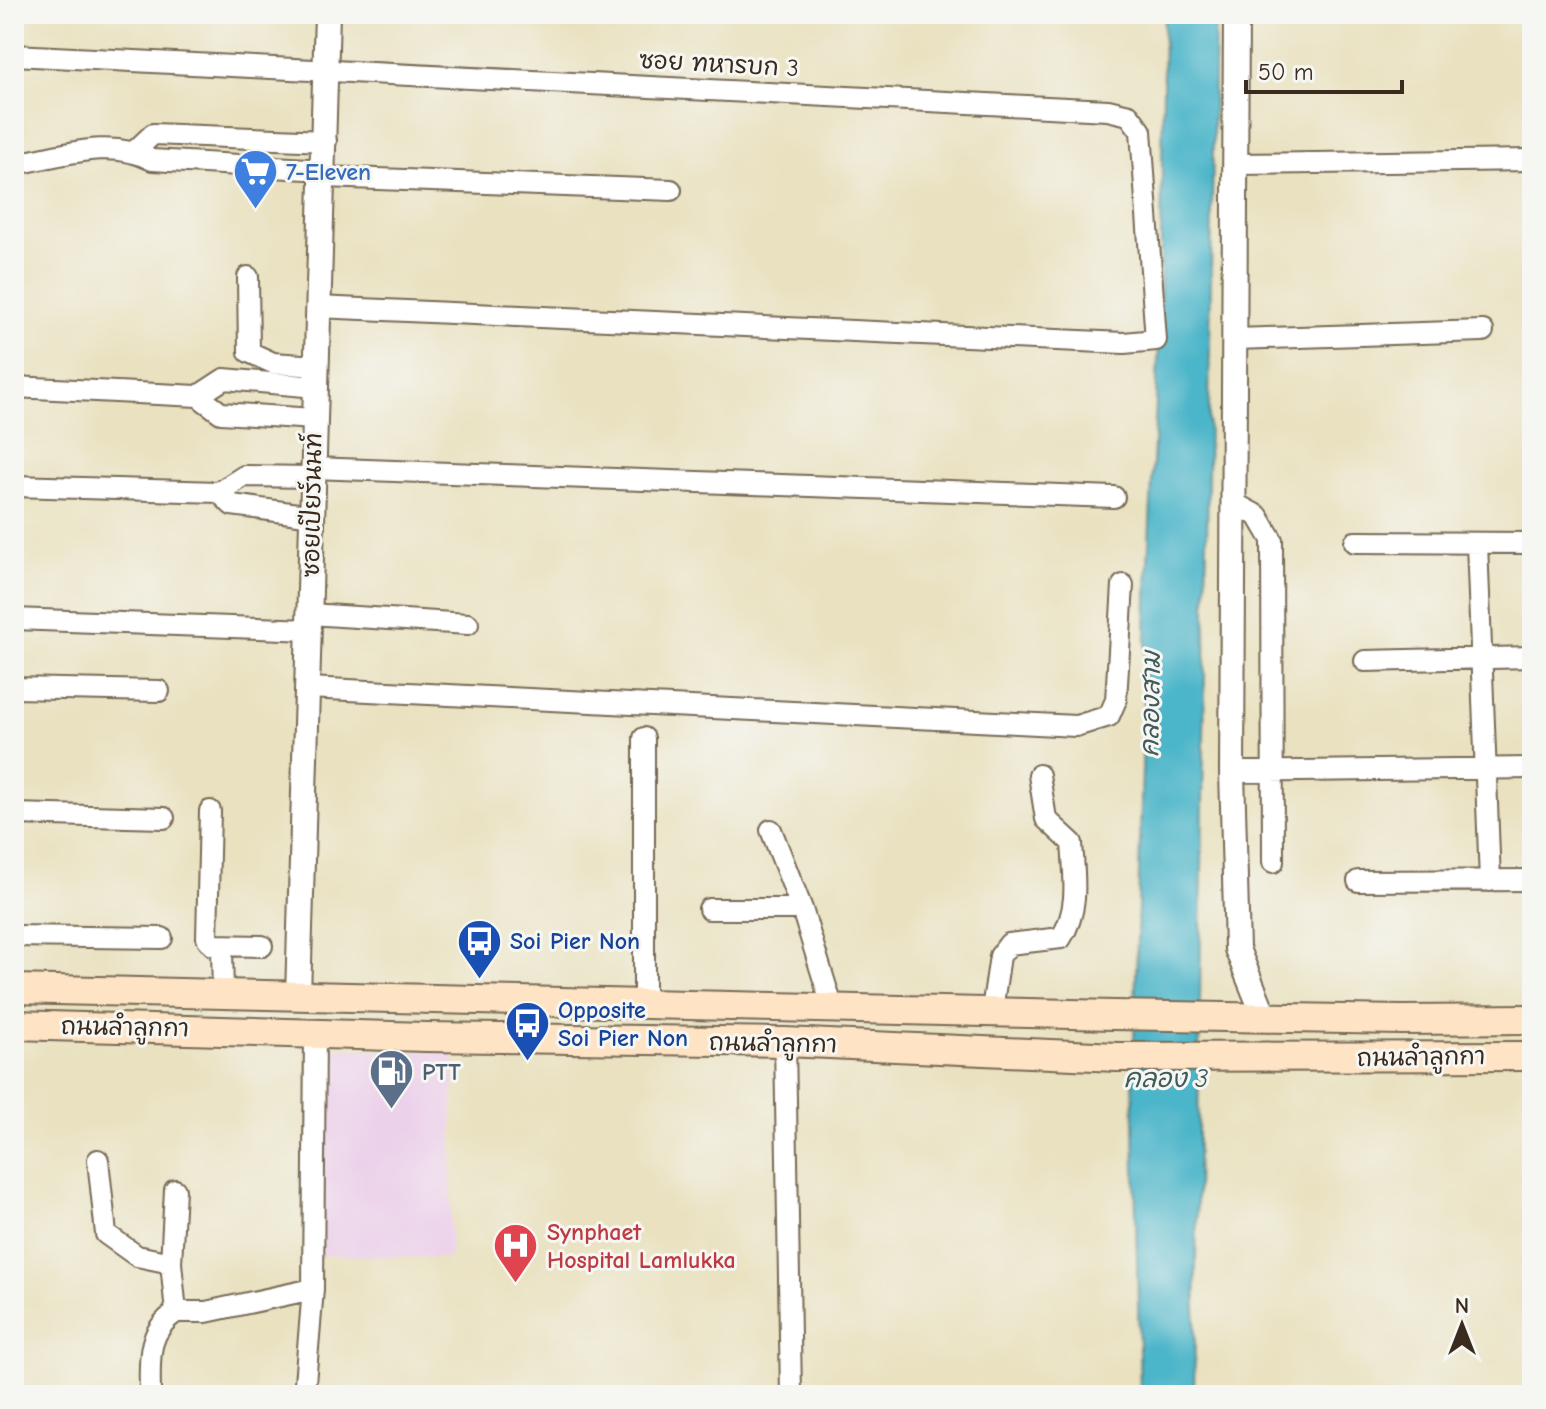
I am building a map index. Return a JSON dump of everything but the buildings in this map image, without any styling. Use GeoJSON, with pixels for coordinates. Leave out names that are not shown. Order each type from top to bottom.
{"type":"FeatureCollection","features":[{"type":"Feature","properties":{"kind":"main road","name":"ถนนลำลูกกา"},"geometry":{"type":"LineString","coordinates":[[14,989],[1118,1015],[1532,1019]]}},
{"type":"Feature","properties":{"kind":"main road","name":"ถนนลำลูกกา"},"geometry":{"type":"LineString","coordinates":[[14,1025],[785,1042],[1117,1057],[1532,1056]]}},
{"type":"Feature","properties":{"kind":"street","name":"ซอยเปียร์นนท์"},"geometry":{"type":"LineString","coordinates":[[298,996],[317,307],[326,141],[327,14]]}},
{"type":"Feature","properties":{"kind":"street"},"geometry":{"type":"LineString","coordinates":[[1236,14],[1232,772],[1237,949],[1252,1017]]}},
{"type":"Feature","properties":{"kind":"street","name":"ซอย ทหารบก 3"},"geometry":{"type":"LineString","coordinates":[[14,55],[1108,110],[1129,115],[1141,131],[1156,340],[1124,343],[317,307]]}},
{"type":"Feature","properties":{"kind":"street"},"geometry":{"type":"LineString","coordinates":[[135,151],[153,134],[326,141]]}},
{"type":"Feature","properties":{"kind":"street"},"geometry":{"type":"LineString","coordinates":[[14,164],[91,148],[135,151],[152,160],[325,173],[671,190]]}},
{"type":"Feature","properties":{"kind":"street"},"geometry":{"type":"LineString","coordinates":[[1236,164],[1532,160]]}},
{"type":"Feature","properties":{"kind":"street"},"geometry":{"type":"LineString","coordinates":[[248,277],[249,352],[316,377]]}},
{"type":"Feature","properties":{"kind":"street"},"geometry":{"type":"LineString","coordinates":[[1235,339],[1483,331]]}},
{"type":"Feature","properties":{"kind":"street"},"geometry":{"type":"LineString","coordinates":[[198,396],[224,379],[316,377]]}},
{"type":"Feature","properties":{"kind":"street"},"geometry":{"type":"LineString","coordinates":[[14,387],[198,396],[221,413],[314,419]]}},
{"type":"Feature","properties":{"kind":"street"},"geometry":{"type":"LineString","coordinates":[[14,486],[219,492],[244,476],[312,472],[1114,497]]}},
{"type":"Feature","properties":{"kind":"street"},"geometry":{"type":"LineString","coordinates":[[219,492],[232,505],[313,516]]}},
{"type":"Feature","properties":{"kind":"street"},"geometry":{"type":"LineString","coordinates":[[1234,503],[1258,516],[1272,540],[1273,862]]}},
{"type":"Feature","properties":{"kind":"street"},"geometry":{"type":"LineString","coordinates":[[1355,542],[1532,543]]}},
{"type":"Feature","properties":{"kind":"street"},"geometry":{"type":"LineString","coordinates":[[1477,543],[1490,881]]}},
{"type":"Feature","properties":{"kind":"street"},"geometry":{"type":"LineString","coordinates":[[308,688],[1076,726],[1109,716],[1116,700],[1123,585]]}},
{"type":"Feature","properties":{"kind":"street"},"geometry":{"type":"LineString","coordinates":[[14,619],[468,624]]}},
{"type":"Feature","properties":{"kind":"street"},"geometry":{"type":"LineString","coordinates":[[1365,661],[1532,657]]}},
{"type":"Feature","properties":{"kind":"street"},"geometry":{"type":"LineString","coordinates":[[14,688],[159,691]]}},
{"type":"Feature","properties":{"kind":"street"},"geometry":{"type":"LineString","coordinates":[[644,738],[644,1003]]}},
{"type":"Feature","properties":{"kind":"street"},"geometry":{"type":"LineString","coordinates":[[1232,772],[1532,768]]}},
{"type":"Feature","properties":{"kind":"street"},"geometry":{"type":"LineString","coordinates":[[992,1010],[1000,956],[1009,944],[1061,938],[1070,924],[1075,892],[1072,843],[1046,819],[1039,775]]}},
{"type":"Feature","properties":{"kind":"street"},"geometry":{"type":"LineString","coordinates":[[210,811],[205,929],[213,945],[262,946]]}},
{"type":"Feature","properties":{"kind":"street"},"geometry":{"type":"LineString","coordinates":[[14,814],[164,818]]}},
{"type":"Feature","properties":{"kind":"street"},"geometry":{"type":"LineString","coordinates":[[771,830],[802,909],[832,1006]]}},
{"type":"Feature","properties":{"kind":"street"},"geometry":{"type":"LineString","coordinates":[[1358,881],[1532,880]]}},
{"type":"Feature","properties":{"kind":"street"},"geometry":{"type":"LineString","coordinates":[[709,909],[802,909]]}},
{"type":"Feature","properties":{"kind":"street"},"geometry":{"type":"LineString","coordinates":[[14,936],[162,938]]}},
{"type":"Feature","properties":{"kind":"street"},"geometry":{"type":"LineString","coordinates":[[222,947],[223,996]]}},
{"type":"Feature","properties":{"kind":"street"},"geometry":{"type":"LineString","coordinates":[[304,1395],[313,1289],[315,1034]]}},
{"type":"Feature","properties":{"kind":"street"},"geometry":{"type":"LineString","coordinates":[[785,1042],[791,1395]]}},
{"type":"Feature","properties":{"kind":"street"},"geometry":{"type":"LineString","coordinates":[[98,1160],[106,1234],[137,1256],[171,1263]]}},
{"type":"Feature","properties":{"kind":"street"},"geometry":{"type":"LineString","coordinates":[[175,1190],[171,1263],[176,1312]]}},
{"type":"Feature","properties":{"kind":"street"},"geometry":{"type":"LineString","coordinates":[[150,1395],[150,1343],[164,1320],[176,1312],[206,1312],[313,1289]]}},
{"type":"Feature","properties":{"kind":"shaded area"},"geometry":{"type":"Polygon","coordinates":[[[323,1048],[454,1052],[450,1258],[321,1255],[323,1048]]]}},
{"type":"Feature","properties":{"kind":"water","name":"คลอง 3"},"geometry":{"type":"Polygon","coordinates":[[[1164,14],[1215,14],[1194,1395],[1140,1395],[1133,1079],[1148,563],[1160,320],[1164,14]]]}},
{"type":"Feature","properties":{"kind":"place","name":"7-Eleven"},"geometry":{"type":"Point","coordinates":[255,211]}},
{"type":"Feature","properties":{"kind":"place","name":"Soi Pier Non"},"geometry":{"type":"Point","coordinates":[479,980]}},
{"type":"Feature","properties":{"kind":"place","name":"Opposite Soi Pier Non"},"geometry":{"type":"Point","coordinates":[527,1063]}},
{"type":"Feature","properties":{"kind":"place","name":"PTT"},"geometry":{"type":"Point","coordinates":[391,1111]}},
{"type":"Feature","properties":{"kind":"place","name":"Synphaet Hospital Lamlukka"},"geometry":{"type":"Point","coordinates":[516,1285]}},
{"type":"Feature","properties":{"kind":"water label","name":"คลองสาม"},"geometry":{"type":"Point","coordinates":[1151,704]}}]}
